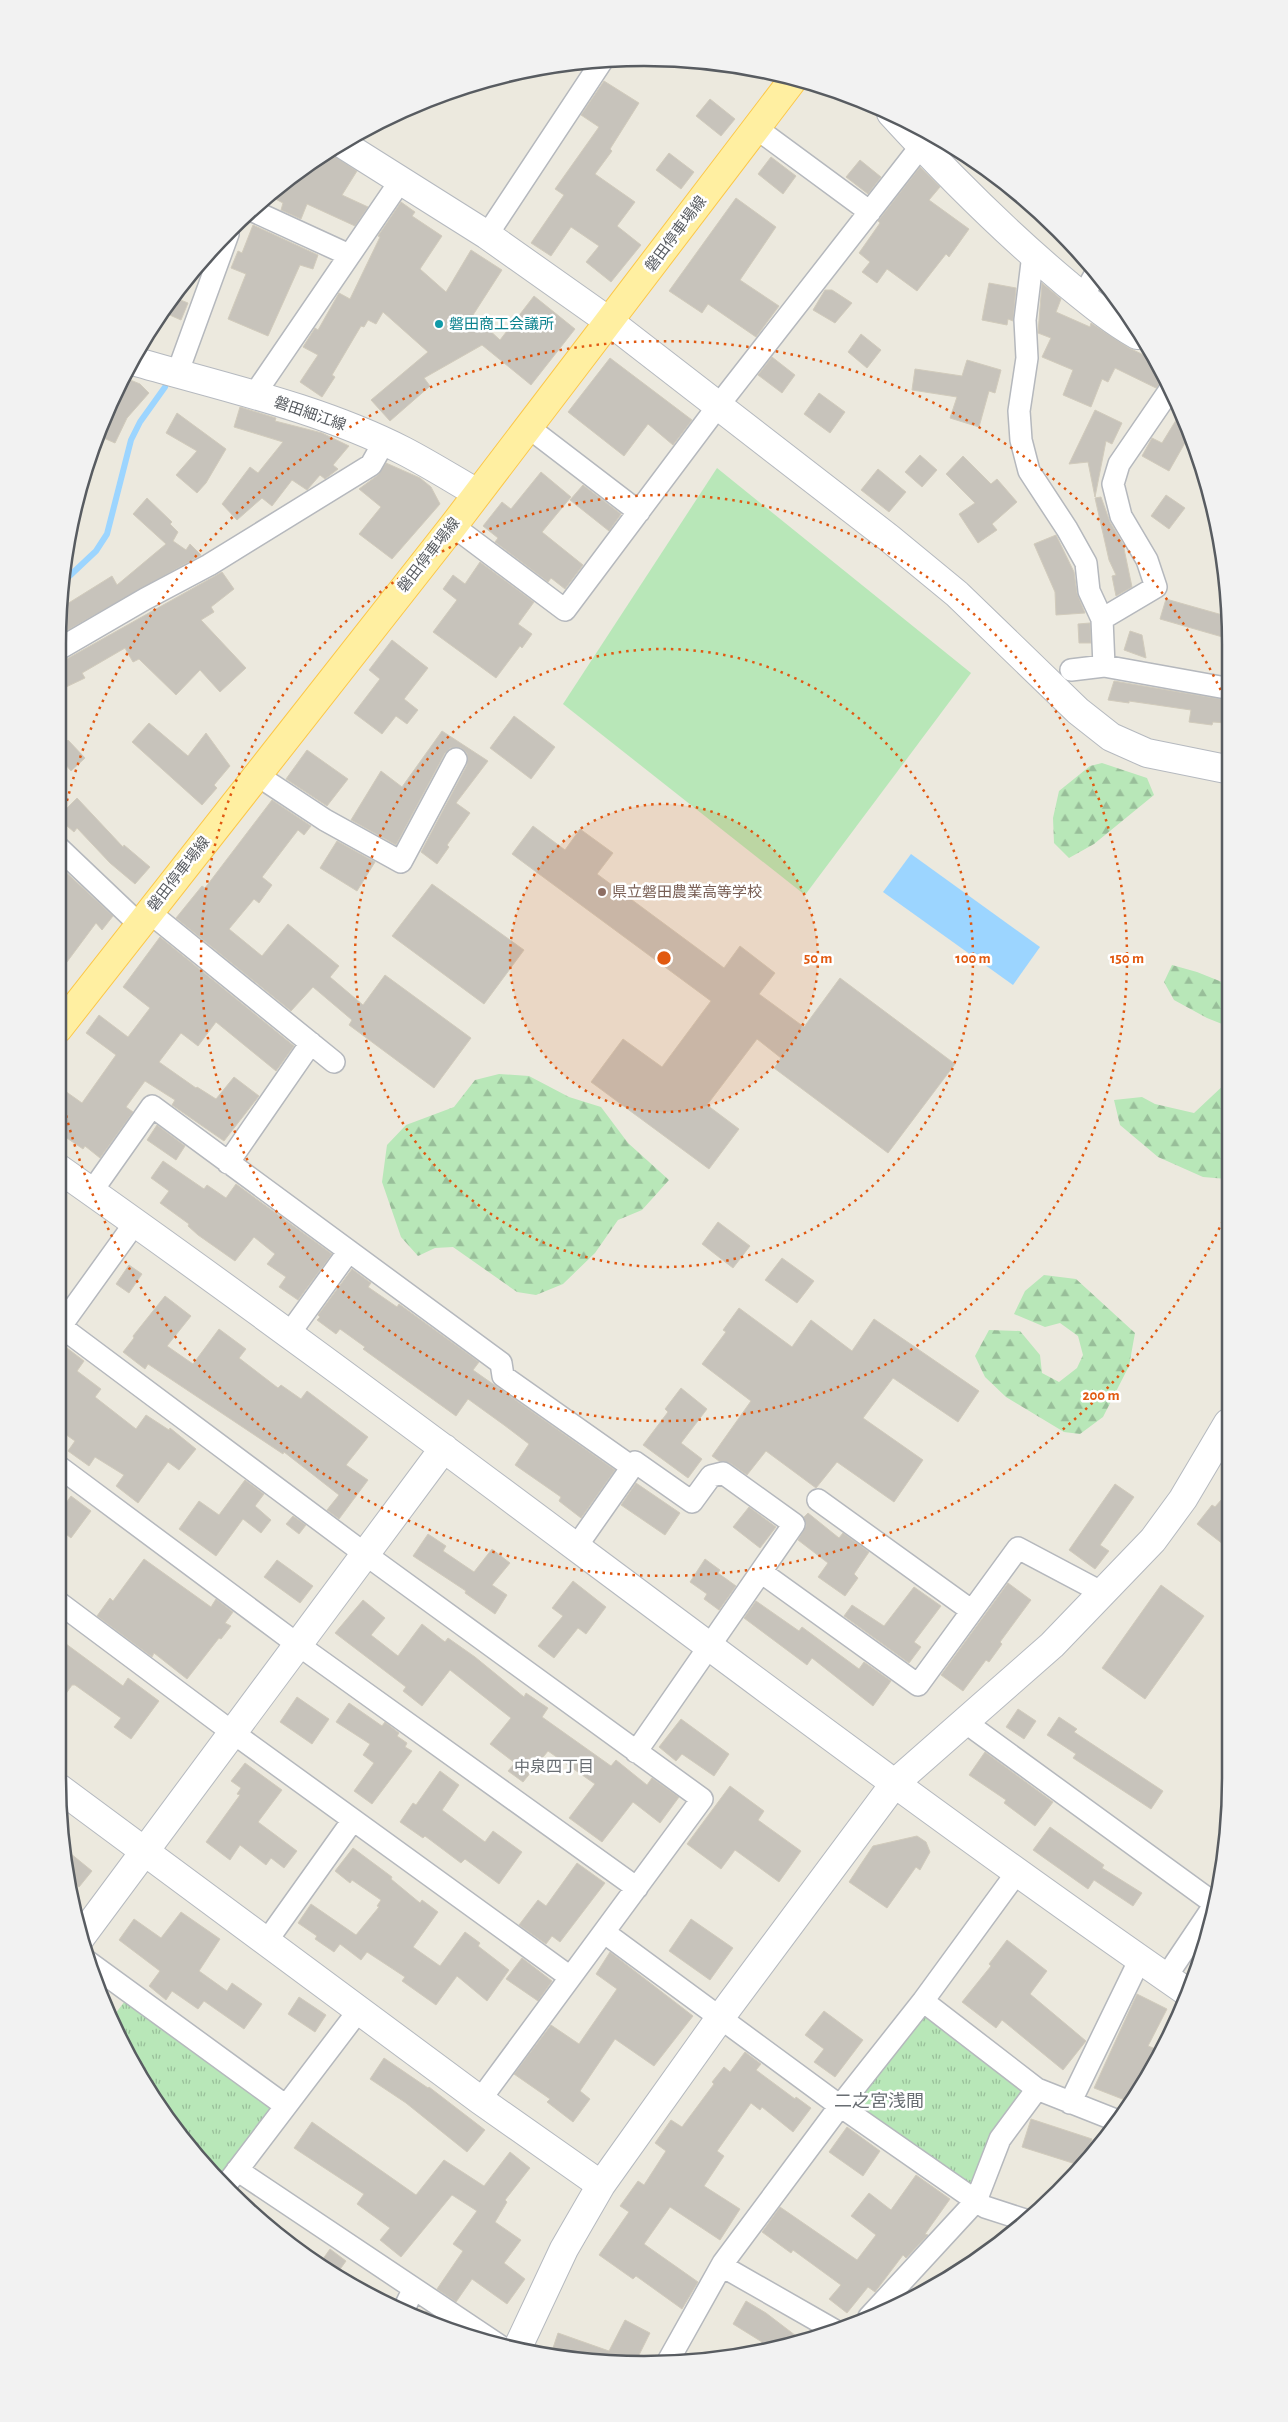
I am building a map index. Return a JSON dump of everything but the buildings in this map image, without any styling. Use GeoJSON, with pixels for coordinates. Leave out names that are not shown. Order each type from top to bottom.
{"type":"FeatureCollection","features":[{"type":"Feature","properties":{"kind":"main road","name":"磐田停車場線"},"geometry":{"type":"LineString","coordinates":[[66,1019],[453,526],[789,85]]}},
{"type":"Feature","properties":{"kind":"street"},"geometry":{"type":"LineString","coordinates":[[487,235],[597,68]]}},
{"type":"Feature","properties":{"kind":"street"},"geometry":{"type":"LineString","coordinates":[[756,128],[870,212]]}},
{"type":"Feature","properties":{"kind":"street"},"geometry":{"type":"LineString","coordinates":[[453,526],[566,610],[718,406],[870,212],[921,140],[1033,254],[1083,296],[1127,328]]}},
{"type":"Feature","properties":{"kind":"street"},"geometry":{"type":"LineString","coordinates":[[349,148],[487,235],[610,322],[889,538],[957,594],[1078,711],[1111,737],[1148,753],[1222,768]]}},
{"type":"Feature","properties":{"kind":"street"},"geometry":{"type":"LineString","coordinates":[[254,395],[401,180]]}},
{"type":"Feature","properties":{"kind":"street"},"geometry":{"type":"LineString","coordinates":[[259,214],[349,256]]}},
{"type":"Feature","properties":{"kind":"street"},"geometry":{"type":"LineString","coordinates":[[176,374],[222,249]]}},
{"type":"Feature","properties":{"kind":"street"},"geometry":{"type":"LineString","coordinates":[[1033,254],[1025,320],[1027,358],[1019,411],[1021,440],[1029,471],[1086,562],[1090,591],[1102,619],[1104,666]]}},
{"type":"Feature","properties":{"kind":"street"},"geometry":{"type":"LineString","coordinates":[[1083,296],[1092,280]]}},
{"type":"Feature","properties":{"kind":"street","name":"磐田細江線"},"geometry":{"type":"LineString","coordinates":[[140,363],[254,395],[320,417],[403,451],[477,493]]}},
{"type":"Feature","properties":{"kind":"street"},"geometry":{"type":"LineString","coordinates":[[1102,619],[1156,587],[1147,560],[1121,516],[1113,484],[1119,464],[1166,396]]}},
{"type":"Feature","properties":{"kind":"street"},"geometry":{"type":"LineString","coordinates":[[528,427],[639,512]]}},
{"type":"Feature","properties":{"kind":"street"},"geometry":{"type":"LineString","coordinates":[[66,645],[145,598],[209,565],[371,465],[384,442]]}},
{"type":"Feature","properties":{"kind":"street"},"geometry":{"type":"LineString","coordinates":[[1071,670],[1104,666],[1222,687]]}},
{"type":"Feature","properties":{"kind":"street"},"geometry":{"type":"LineString","coordinates":[[257,775],[325,820],[401,862],[456,759]]}},
{"type":"Feature","properties":{"kind":"street"},"geometry":{"type":"LineString","coordinates":[[66,854],[144,918],[334,1062]]}},
{"type":"Feature","properties":{"kind":"street"},"geometry":{"type":"LineString","coordinates":[[228,1163],[311,1043]]}},
{"type":"Feature","properties":{"kind":"street"},"geometry":{"type":"LineString","coordinates":[[92,1191],[152,1106],[501,1363],[503,1376],[632,1467]]}},
{"type":"Feature","properties":{"kind":"street"},"geometry":{"type":"LineString","coordinates":[[66,1173],[289,1334],[895,1783],[1176,1985],[1201,1933]]}},
{"type":"Feature","properties":{"kind":"street"},"geometry":{"type":"LineString","coordinates":[[66,1318],[135,1223]]}},
{"type":"Feature","properties":{"kind":"street"},"geometry":{"type":"LineString","coordinates":[[289,1334],[349,1251]]}},
{"type":"Feature","properties":{"kind":"street"},"geometry":{"type":"LineString","coordinates":[[66,1333],[702,1799],[480,2100]]}},
{"type":"Feature","properties":{"kind":"street"},"geometry":{"type":"LineString","coordinates":[[520,2342],[564,2249],[601,2184],[720,2018],[895,1783],[1052,1645],[1103,1593],[1158,1533],[1183,1499],[1222,1433]]}},
{"type":"Feature","properties":{"kind":"street"},"geometry":{"type":"LineString","coordinates":[[86,1929],[444,1448]]}},
{"type":"Feature","properties":{"kind":"street"},"geometry":{"type":"LineString","coordinates":[[576,1547],[635,1462],[692,1502],[711,1476],[722,1473],[794,1524],[636,1752]]}},
{"type":"Feature","properties":{"kind":"street"},"geometry":{"type":"LineString","coordinates":[[66,1472],[297,1644],[637,1888]]}},
{"type":"Feature","properties":{"kind":"street"},"geometry":{"type":"LineString","coordinates":[[818,1500],[972,1611]]}},
{"type":"Feature","properties":{"kind":"street"},"geometry":{"type":"LineString","coordinates":[[762,1572],[918,1685],[1018,1548],[1103,1593]]}},
{"type":"Feature","properties":{"kind":"street"},"geometry":{"type":"LineString","coordinates":[[66,1608],[232,1732],[570,1977]]}},
{"type":"Feature","properties":{"kind":"street"},"geometry":{"type":"LineString","coordinates":[[964,1722],[1209,1900]]}},
{"type":"Feature","properties":{"kind":"street"},"geometry":{"type":"LineString","coordinates":[[66,1794],[480,2100],[601,2184]]}},
{"type":"Feature","properties":{"kind":"street"},"geometry":{"type":"LineString","coordinates":[[266,1942],[353,1820]]}},
{"type":"Feature","properties":{"kind":"street"},"geometry":{"type":"LineString","coordinates":[[671,2355],[722,2266],[840,2106],[923,2001],[1018,1871]]}},
{"type":"Feature","properties":{"kind":"street"},"geometry":{"type":"LineString","coordinates":[[605,1933],[840,2106],[976,2201],[985,2207],[1018,2218]]}},
{"type":"Feature","properties":{"kind":"street"},"geometry":{"type":"LineString","coordinates":[[1070,2103],[1140,1959]]}},
{"type":"Feature","properties":{"kind":"street"},"geometry":{"type":"LineString","coordinates":[[99,1970],[286,2106]]}},
{"type":"Feature","properties":{"kind":"street"},"geometry":{"type":"LineString","coordinates":[[923,2001],[1037,2089],[1110,2118]]}},
{"type":"Feature","properties":{"kind":"street"},"geometry":{"type":"LineString","coordinates":[[359,2010],[231,2178],[476,2330]]}},
{"type":"Feature","properties":{"kind":"street"},"geometry":{"type":"LineString","coordinates":[[886,2303],[976,2201],[1000,2139],[1037,2089]]}},
{"type":"Feature","properties":{"kind":"street"},"geometry":{"type":"LineString","coordinates":[[722,2266],[827,2326]]}},
{"type":"Feature","properties":{"kind":"street"},"geometry":{"type":"LineString","coordinates":[[406,2304],[413,2290]]}},
{"type":"Feature","properties":{"kind":"green space"},"geometry":{"type":"Polygon","coordinates":[[[717,468],[971,673],[805,895],[563,704],[717,468]]]}},
{"type":"Feature","properties":{"kind":"green space"},"geometry":{"type":"Polygon","coordinates":[[[1102,763],[1147,778],[1154,795],[1094,844],[1069,858],[1054,843],[1053,818],[1059,791],[1090,766],[1102,763]]]}},
{"type":"Feature","properties":{"kind":"green space"},"geometry":{"type":"Polygon","coordinates":[[[1172,965],[1222,982],[1222,1024],[1174,1000],[1164,982],[1172,965]]]}},
{"type":"Feature","properties":{"kind":"green space"},"geometry":{"type":"Polygon","coordinates":[[[499,1074],[529,1076],[569,1097],[601,1107],[628,1143],[669,1180],[642,1210],[618,1220],[595,1253],[563,1284],[536,1295],[517,1292],[453,1247],[435,1248],[418,1256],[401,1237],[382,1182],[387,1145],[406,1125],[454,1107],[475,1080],[499,1074]]]}},
{"type":"Feature","properties":{"kind":"green space"},"geometry":{"type":"Polygon","coordinates":[[[1222,1087],[1222,1179],[1203,1177],[1158,1157],[1120,1125],[1114,1100],[1142,1097],[1155,1104],[1194,1113],[1222,1087]]]}},
{"type":"Feature","properties":{"kind":"green space"},"geometry":{"type":"Polygon","coordinates":[[[1044,1275],[1076,1279],[1135,1333],[1129,1366],[1103,1417],[1080,1434],[1064,1432],[1006,1397],[985,1377],[975,1356],[989,1330],[1020,1331],[1040,1355],[1042,1373],[1059,1382],[1077,1368],[1083,1355],[1078,1336],[1060,1323],[1045,1327],[1014,1314],[1025,1291],[1044,1275]]]}},
{"type":"Feature","properties":{"kind":"green space"},"geometry":{"type":"Polygon","coordinates":[[[131,1993],[286,2106],[229,2181],[186,2130],[164,2099],[144,2067],[116,2013],[131,1993]]]}},
{"type":"Feature","properties":{"kind":"green space"},"geometry":{"type":"Polygon","coordinates":[[[923,2001],[1037,2089],[976,2201],[843,2101],[923,2001]]]}},
{"type":"Feature","properties":{"kind":"water"},"geometry":{"type":"Polygon","coordinates":[[[911,854],[1040,947],[1013,985],[883,892],[911,854]]]}},
{"type":"Feature","properties":{"kind":"waterway"},"geometry":{"type":"LineString","coordinates":[[70,575],[96,551],[107,534],[131,440],[140,422],[165,387]]}},
{"type":"Feature","properties":{"kind":"place","name":"磐田商工会議所"},"geometry":{"type":"Point","coordinates":[439,324]}},
{"type":"Feature","properties":{"kind":"place","name":"県立磐田農業高等学校"},"geometry":{"type":"Point","coordinates":[602,892]}},
{"type":"Feature","properties":{"kind":"district","name":"中泉四丁目"},"geometry":{"type":"Point","coordinates":[554,1767]}},
{"type":"Feature","properties":{"kind":"district","name":"二之宮浅間"},"geometry":{"type":"Point","coordinates":[879,2102]}}]}
